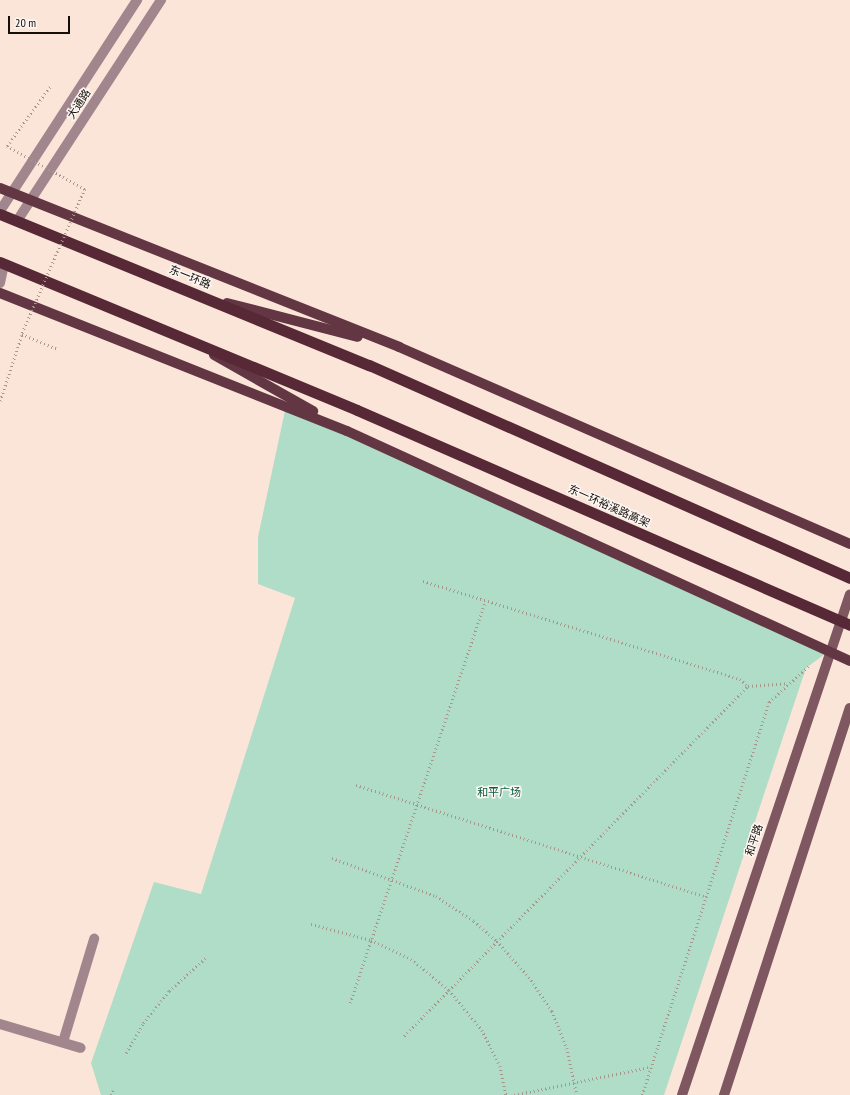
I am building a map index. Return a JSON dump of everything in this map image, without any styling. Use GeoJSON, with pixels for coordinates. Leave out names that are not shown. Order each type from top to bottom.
{"type":"FeatureCollection","features":[{"type":"Feature","properties":{"kind":"highway","name":"东一环路"},"geometry":{"type":"LineString","coordinates":[[0,212],[17,221],[369,365],[850,578]]}},
{"type":"Feature","properties":{"kind":"highway"},"geometry":{"type":"LineString","coordinates":[[2,263],[188,340]]}},
{"type":"Feature","properties":{"kind":"highway","name":"东一环裕溪路高架"},"geometry":{"type":"LineString","coordinates":[[188,340],[357,410],[850,625]]}},
{"type":"Feature","properties":{"kind":"main road"},"geometry":{"type":"LineString","coordinates":[[0,188],[29,201],[399,347],[850,544]]}},
{"type":"Feature","properties":{"kind":"main road"},"geometry":{"type":"LineString","coordinates":[[0,293],[347,431],[850,661]]}},
{"type":"Feature","properties":{"kind":"main road"},"geometry":{"type":"LineString","coordinates":[[201,296],[399,347]]}},
{"type":"Feature","properties":{"kind":"main road"},"geometry":{"type":"LineString","coordinates":[[188,340],[347,431]]}},
{"type":"Feature","properties":{"kind":"main road","name":"和平路"},"geometry":{"type":"LineString","coordinates":[[682,1095],[829,651],[850,594]]}},
{"type":"Feature","properties":{"kind":"main road"},"geometry":{"type":"LineString","coordinates":[[724,1095],[850,708]]}},
{"type":"Feature","properties":{"kind":"street","name":"大通路"},"geometry":{"type":"LineString","coordinates":[[0,212],[138,0]]}},
{"type":"Feature","properties":{"kind":"street","name":"大通路"},"geometry":{"type":"LineString","coordinates":[[17,221],[161,0]]}},
{"type":"Feature","properties":{"kind":"street"},"geometry":{"type":"LineString","coordinates":[[0,283],[2,263]]}},
{"type":"Feature","properties":{"kind":"street"},"geometry":{"type":"LineString","coordinates":[[63,1042],[94,939]]}},
{"type":"Feature","properties":{"kind":"street"},"geometry":{"type":"LineString","coordinates":[[0,1024],[80,1048]]}},
{"type":"Feature","properties":{"kind":"path"},"geometry":{"type":"LineString","coordinates":[[0,401],[22,334],[85,189],[7,146],[51,85]]}},
{"type":"Feature","properties":{"kind":"path"},"geometry":{"type":"LineString","coordinates":[[22,334],[57,349]]}},
{"type":"Feature","properties":{"kind":"path"},"geometry":{"type":"LineString","coordinates":[[423,581],[740,679],[748,686]]}},
{"type":"Feature","properties":{"kind":"path"},"geometry":{"type":"LineString","coordinates":[[350,1003],[485,601]]}},
{"type":"Feature","properties":{"kind":"path"},"geometry":{"type":"LineString","coordinates":[[642,1095],[769,702],[787,683],[829,651]]}},
{"type":"Feature","properties":{"kind":"path"},"geometry":{"type":"LineString","coordinates":[[404,1036],[748,686],[787,683]]}},
{"type":"Feature","properties":{"kind":"path"},"geometry":{"type":"LineString","coordinates":[[356,784],[706,896]]}},
{"type":"Feature","properties":{"kind":"path"},"geometry":{"type":"LineString","coordinates":[[332,858],[392,878],[436,896],[474,920],[497,941],[529,977],[552,1011],[567,1048],[578,1095]]}},
{"type":"Feature","properties":{"kind":"path"},"geometry":{"type":"LineString","coordinates":[[311,924],[371,940],[411,959],[449,990],[482,1030],[500,1066],[506,1095]]}},
{"type":"Feature","properties":{"kind":"path"},"geometry":{"type":"LineString","coordinates":[[126,1053],[143,1023],[169,991],[208,956]]}},
{"type":"Feature","properties":{"kind":"path"},"geometry":{"type":"LineString","coordinates":[[514,1095],[651,1067]]}},
{"type":"Feature","properties":{"kind":"path"},"geometry":{"type":"LineString","coordinates":[[111,1095],[114,1090]]}},
{"type":"Feature","properties":{"kind":"green space","name":"和平广场"},"geometry":{"type":"Polygon","coordinates":[[[286,406],[829,651],[806,668],[664,1095],[101,1095],[91,1063],[154,882],[201,894],[295,598],[258,584],[258,537],[286,406]]]}}]}
